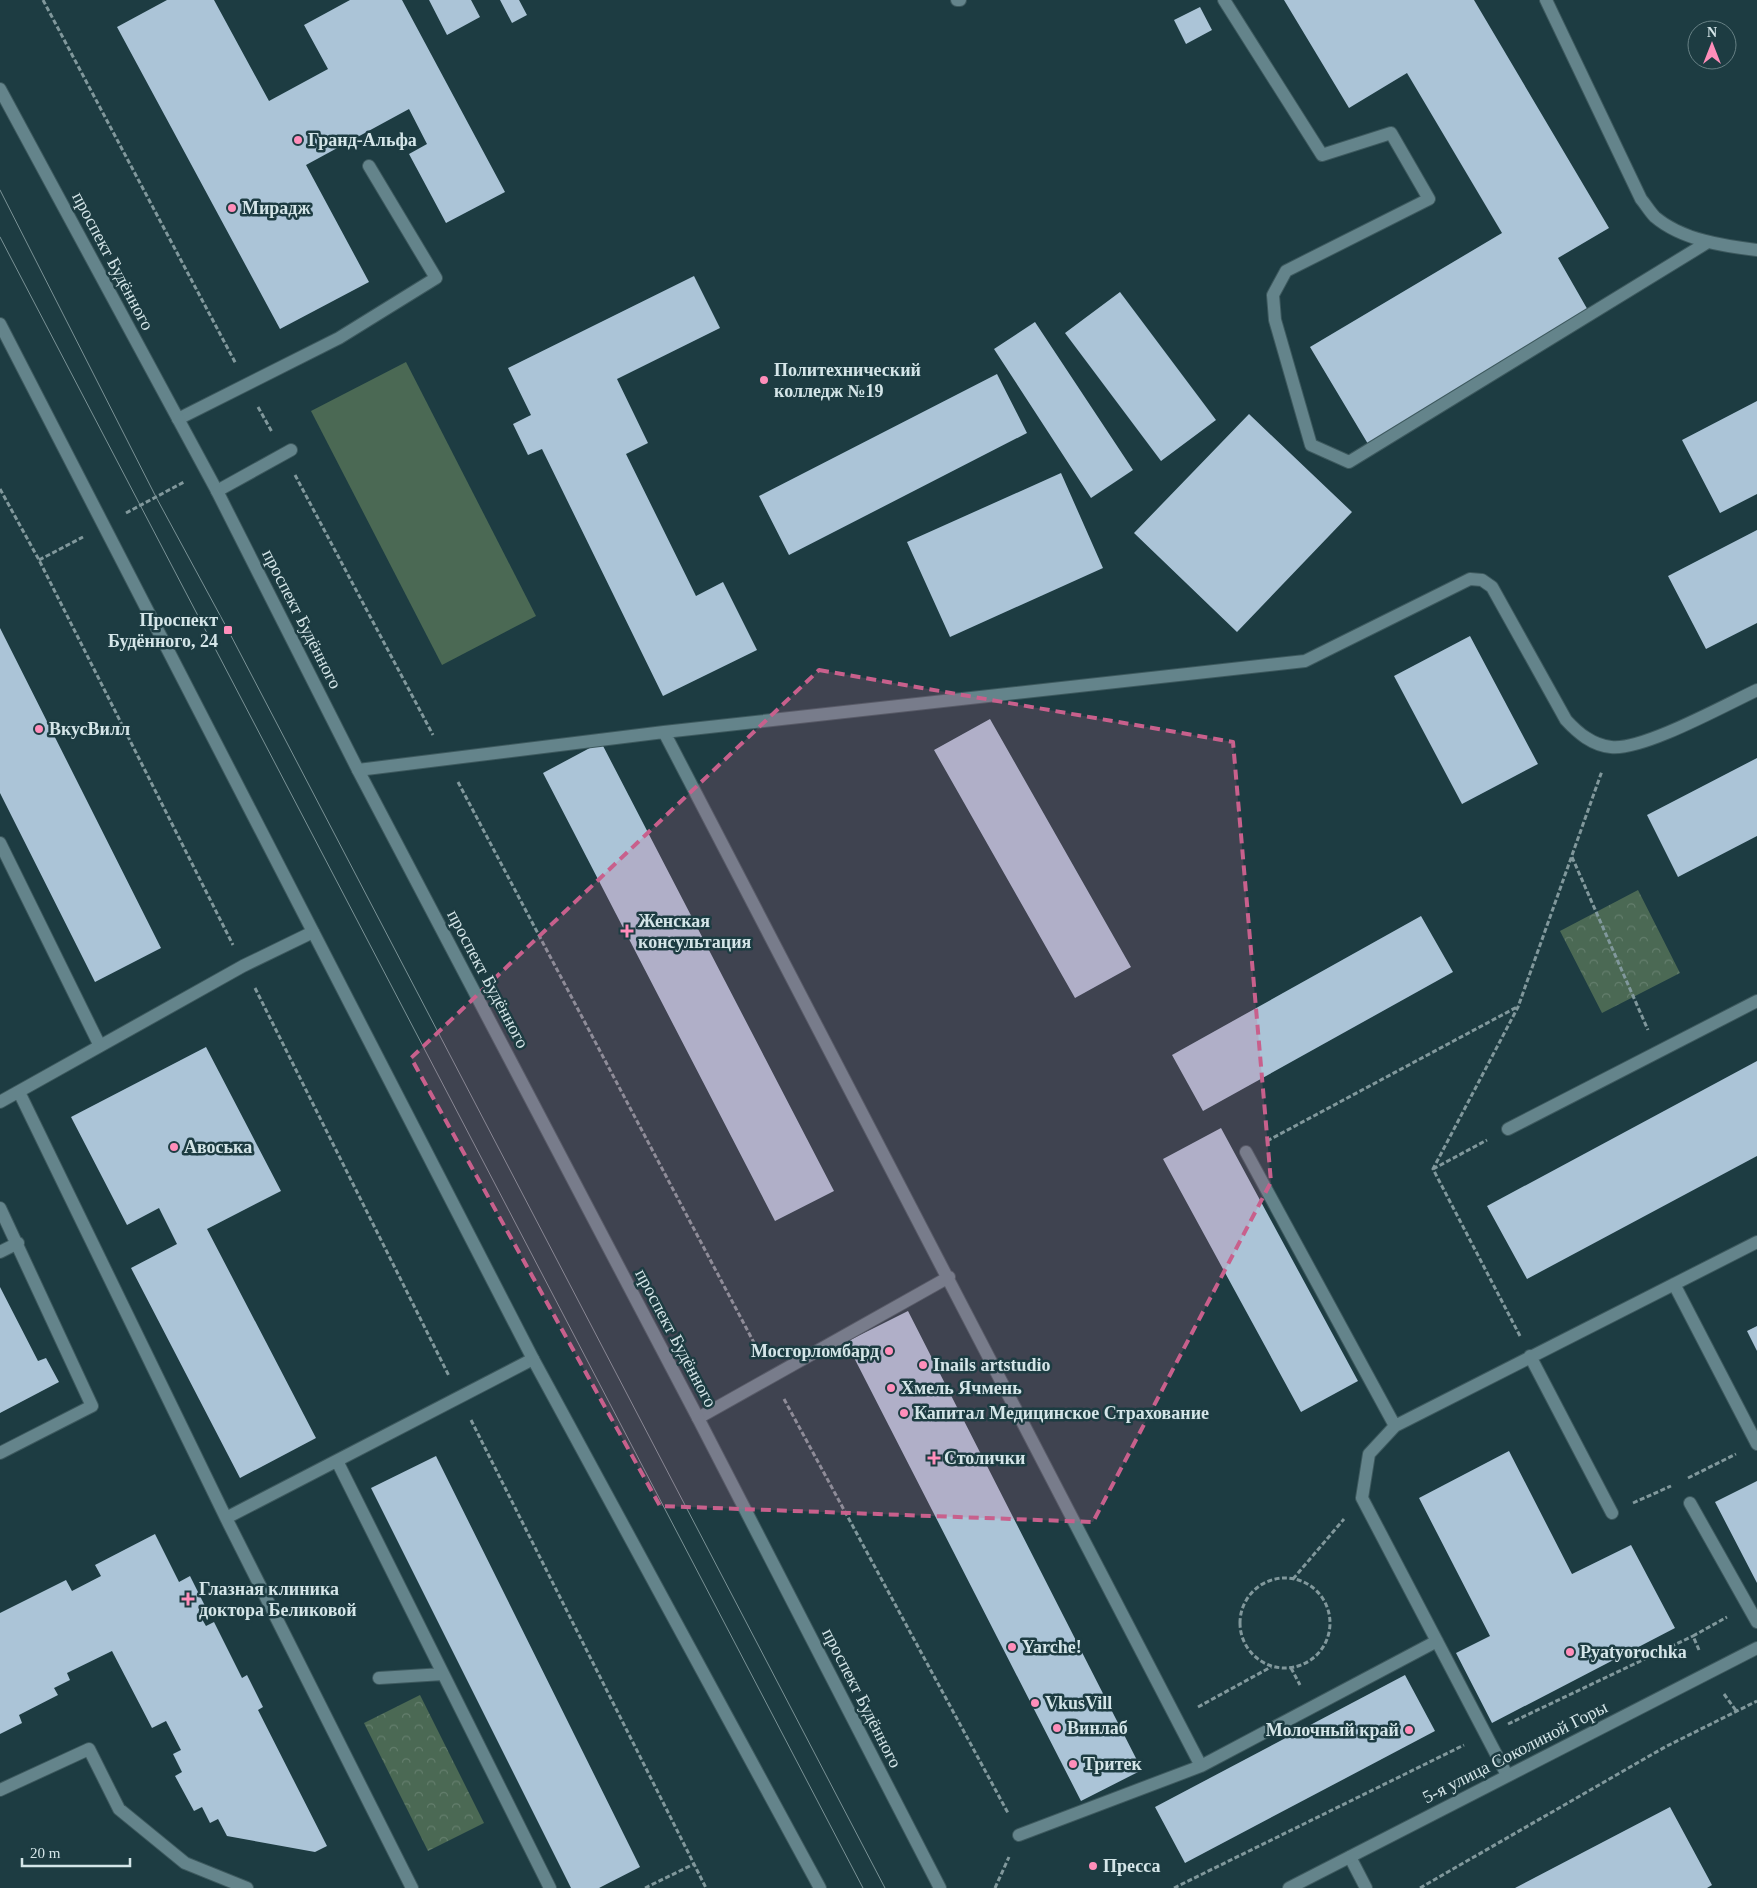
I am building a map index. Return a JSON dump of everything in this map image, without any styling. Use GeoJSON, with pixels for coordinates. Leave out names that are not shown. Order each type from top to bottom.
{"type":"FeatureCollection","features":[{"type":"Feature","properties":{"kind":"main road"},"geometry":{"type":"LineString","coordinates":[[1224,0],[1322,154],[1391,133],[1429,199],[1286,272],[1273,295],[1275,320],[1311,445],[1349,462],[1708,242]]}},
{"type":"Feature","properties":{"kind":"main road"},"geometry":{"type":"LineString","coordinates":[[1546,0],[1641,199],[1655,217],[1670,227],[1708,242],[1757,250]]}},
{"type":"Feature","properties":{"kind":"main road","name":"проспект Будённого"},"geometry":{"type":"LineString","coordinates":[[0,89],[218,490],[358,770],[698,1418],[940,1888]]}},
{"type":"Feature","properties":{"kind":"main road"},"geometry":{"type":"LineString","coordinates":[[178,419],[339,338],[436,278],[369,166]]}},
{"type":"Feature","properties":{"kind":"main road"},"geometry":{"type":"LineString","coordinates":[[0,324],[533,1360],[820,1888]]}},
{"type":"Feature","properties":{"kind":"main road"},"geometry":{"type":"LineString","coordinates":[[218,490],[287,452]]}},
{"type":"Feature","properties":{"kind":"main road"},"geometry":{"type":"LineString","coordinates":[[358,770],[664,732],[1305,661],[1470,579],[1482,580],[1492,587],[1566,720],[1582,736],[1610,747],[1638,745],[1757,690]]}},
{"type":"Feature","properties":{"kind":"main road"},"geometry":{"type":"LineString","coordinates":[[664,732],[949,1277],[1201,1766]]}},
{"type":"Feature","properties":{"kind":"main road"},"geometry":{"type":"LineString","coordinates":[[0,843],[100,1046]]}},
{"type":"Feature","properties":{"kind":"main road"},"geometry":{"type":"LineString","coordinates":[[0,1102],[243,966],[313,932]]}},
{"type":"Feature","properties":{"kind":"main road"},"geometry":{"type":"LineString","coordinates":[[1508,1129],[1757,1001]]}},
{"type":"Feature","properties":{"kind":"main road"},"geometry":{"type":"LineString","coordinates":[[19,1092],[226,1518],[412,1888]]}},
{"type":"Feature","properties":{"kind":"main road"},"geometry":{"type":"LineString","coordinates":[[1246,1152],[1395,1426]]}},
{"type":"Feature","properties":{"kind":"main road"},"geometry":{"type":"LineString","coordinates":[[0,1208],[18,1242],[92,1406],[0,1453]]}},
{"type":"Feature","properties":{"kind":"main road"},"geometry":{"type":"LineString","coordinates":[[0,1252],[18,1242]]}},
{"type":"Feature","properties":{"kind":"main road"},"geometry":{"type":"LineString","coordinates":[[1507,1776],[1362,1498],[1369,1454],[1395,1426],[1757,1242]]}},
{"type":"Feature","properties":{"kind":"main road"},"geometry":{"type":"LineString","coordinates":[[698,1418],[949,1277]]}},
{"type":"Feature","properties":{"kind":"main road"},"geometry":{"type":"LineString","coordinates":[[1674,1284],[1757,1444]]}},
{"type":"Feature","properties":{"kind":"main road"},"geometry":{"type":"LineString","coordinates":[[1530,1356],[1612,1513]]}},
{"type":"Feature","properties":{"kind":"main road"},"geometry":{"type":"LineString","coordinates":[[226,1518],[533,1360]]}},
{"type":"Feature","properties":{"kind":"main road"},"geometry":{"type":"LineString","coordinates":[[337,1461],[550,1888]]}},
{"type":"Feature","properties":{"kind":"main road"},"geometry":{"type":"LineString","coordinates":[[1690,1503],[1757,1622]]}},
{"type":"Feature","properties":{"kind":"main road"},"geometry":{"type":"LineString","coordinates":[[1019,1834],[1201,1766],[1437,1641]]}},
{"type":"Feature","properties":{"kind":"main road","name":"5-я улица Соколиной Горы"},"geometry":{"type":"LineString","coordinates":[[1289,1888],[1757,1648]]}},
{"type":"Feature","properties":{"kind":"main road"},"geometry":{"type":"LineString","coordinates":[[379,1678],[443,1674]]}},
{"type":"Feature","properties":{"kind":"main road"},"geometry":{"type":"LineString","coordinates":[[0,1790],[89,1749],[119,1809],[185,1863],[247,1888]]}},
{"type":"Feature","properties":{"kind":"main road"},"geometry":{"type":"LineString","coordinates":[[1350,1857],[1366,1888]]}},
{"type":"Feature","properties":{"kind":"path"},"geometry":{"type":"LineString","coordinates":[[43,0],[246,384],[287,452],[446,760],[773,1377],[1019,1834],[995,1888]]}},
{"type":"Feature","properties":{"kind":"path"},"geometry":{"type":"LineString","coordinates":[[40,560],[206,470]]}},
{"type":"Feature","properties":{"kind":"path"},"geometry":{"type":"LineString","coordinates":[[0,489],[40,560],[706,1888]]}},
{"type":"Feature","properties":{"kind":"path"},"geometry":{"type":"LineString","coordinates":[[1433,1169],[1518,1007],[1610,747]]}},
{"type":"Feature","properties":{"kind":"path"},"geometry":{"type":"LineString","coordinates":[[1572,856],[1658,1052]]}},
{"type":"Feature","properties":{"kind":"path"},"geometry":{"type":"LineString","coordinates":[[1246,1152],[1518,1007]]}},
{"type":"Feature","properties":{"kind":"path"},"geometry":{"type":"LineString","coordinates":[[1433,1169],[1508,1129]]}},
{"type":"Feature","properties":{"kind":"path"},"geometry":{"type":"LineString","coordinates":[[1433,1169],[1530,1356]]}},
{"type":"Feature","properties":{"kind":"path"},"geometry":{"type":"LineString","coordinates":[[1293,1578],[1362,1498]]}},
{"type":"Feature","properties":{"kind":"path"},"geometry":{"type":"LineString","coordinates":[[1277,1578],[1293,1578],[1308,1584],[1320,1594],[1328,1608],[1330,1623],[1328,1639],[1318,1654],[1306,1663],[1291,1668],[1271,1666],[1258,1659],[1247,1648],[1241,1633],[1240,1622],[1243,1607],[1250,1594],[1263,1584],[1277,1578]]}},
{"type":"Feature","properties":{"kind":"path"},"geometry":{"type":"LineString","coordinates":[[1174,1888],[1486,1734],[1693,1636]]}},
{"type":"Feature","properties":{"kind":"path"},"geometry":{"type":"LineString","coordinates":[[1177,1719],[1271,1666]]}},
{"type":"Feature","properties":{"kind":"path"},"geometry":{"type":"LineString","coordinates":[[1420,1888],[1665,1747],[1757,1701]]}},
{"type":"Feature","properties":{"kind":"path"},"geometry":{"type":"LineString","coordinates":[[645,1888],[694,1864]]}},
{"type":"Feature","properties":{"kind":"highlighted area"},"geometry":{"type":"Polygon","coordinates":[[[819,670],[1233,742],[1271,1182],[1093,1522],[660,1506],[411,1058],[819,670]]]}},
{"type":"Feature","properties":{"kind":"green space"},"geometry":{"type":"Polygon","coordinates":[[[406,362],[536,616],[442,665],[311,411],[406,362]]]}},
{"type":"Feature","properties":{"kind":"green space"},"geometry":{"type":"Polygon","coordinates":[[[1638,890],[1680,973],[1602,1013],[1560,931],[1638,890]]]}},
{"type":"Feature","properties":{"kind":"green space"},"geometry":{"type":"Polygon","coordinates":[[[420,1695],[484,1823],[428,1851],[364,1723],[420,1695]]]}},
{"type":"Feature","properties":{"kind":"building"},"geometry":{"type":"Polygon","coordinates":[[[167,0],[214,0],[269,101],[328,69],[304,25],[350,0],[402,0],[505,192],[446,223],[409,154],[427,144],[409,109],[306,165],[369,282],[280,329],[117,27],[167,0]]]}},
{"type":"Feature","properties":{"kind":"building"},"geometry":{"type":"Polygon","coordinates":[[[429,0],[471,0],[480,17],[447,35],[429,0]]]}},
{"type":"Feature","properties":{"kind":"building"},"geometry":{"type":"Polygon","coordinates":[[[500,0],[519,0],[527,15],[512,23],[500,0]]]}},
{"type":"Feature","properties":{"kind":"building"},"geometry":{"type":"Polygon","coordinates":[[[1284,0],[1474,0],[1609,228],[1558,258],[1589,312],[1368,444],[1310,347],[1502,233],[1407,73],[1349,108],[1284,0]]]}},
{"type":"Feature","properties":{"kind":"building"},"geometry":{"type":"Polygon","coordinates":[[[1200,7],[1212,30],[1186,44],[1174,20],[1200,7]]]}},
{"type":"Feature","properties":{"kind":"building"},"geometry":{"type":"Polygon","coordinates":[[[694,276],[720,328],[617,379],[648,443],[626,454],[696,596],[723,582],[757,650],[663,696],[542,449],[528,455],[513,424],[531,415],[508,368],[694,276]]]}},
{"type":"Feature","properties":{"kind":"building"},"geometry":{"type":"Polygon","coordinates":[[[1120,292],[1216,420],[1161,461],[1065,333],[1120,292]]]}},
{"type":"Feature","properties":{"kind":"building"},"geometry":{"type":"Polygon","coordinates":[[[1035,322],[1133,470],[1091,498],[994,349],[1035,322]]]}},
{"type":"Feature","properties":{"kind":"building"},"geometry":{"type":"Polygon","coordinates":[[[997,374],[1027,433],[789,555],[759,496],[997,374]]]}},
{"type":"Feature","properties":{"kind":"building"},"geometry":{"type":"Polygon","coordinates":[[[1757,401],[1757,494],[1720,513],[1682,440],[1757,401]]]}},
{"type":"Feature","properties":{"kind":"building"},"geometry":{"type":"Polygon","coordinates":[[[1249,414],[1352,512],[1237,632],[1134,533],[1249,414]]]}},
{"type":"Feature","properties":{"kind":"building"},"geometry":{"type":"Polygon","coordinates":[[[1061,473],[1103,568],[950,637],[907,542],[1061,473]]]}},
{"type":"Feature","properties":{"kind":"building"},"geometry":{"type":"Polygon","coordinates":[[[1757,530],[1757,623],[1706,649],[1668,576],[1757,530]]]}},
{"type":"Feature","properties":{"kind":"building"},"geometry":{"type":"Polygon","coordinates":[[[0,628],[161,948],[95,982],[0,793],[0,628]]]}},
{"type":"Feature","properties":{"kind":"building"},"geometry":{"type":"Polygon","coordinates":[[[1470,636],[1538,764],[1462,804],[1394,676],[1470,636]]]}},
{"type":"Feature","properties":{"kind":"building"},"geometry":{"type":"Polygon","coordinates":[[[990,719],[1131,967],[1075,998],[934,750],[990,719]]]}},
{"type":"Feature","properties":{"kind":"building"},"geometry":{"type":"Polygon","coordinates":[[[601,742],[834,1191],[775,1221],[543,773],[601,742]]]}},
{"type":"Feature","properties":{"kind":"building"},"geometry":{"type":"Polygon","coordinates":[[[1757,758],[1757,836],[1678,877],[1647,815],[1757,758]]]}},
{"type":"Feature","properties":{"kind":"building"},"geometry":{"type":"Polygon","coordinates":[[[1421,916],[1453,972],[1203,1111],[1172,1055],[1421,916]]]}},
{"type":"Feature","properties":{"kind":"building"},"geometry":{"type":"Polygon","coordinates":[[[206,1047],[281,1191],[207,1229],[316,1438],[240,1478],[131,1268],[177,1244],[159,1208],[127,1225],[71,1117],[206,1047]]]}},
{"type":"Feature","properties":{"kind":"building"},"geometry":{"type":"Polygon","coordinates":[[[1757,1061],[1757,1156],[1527,1279],[1487,1206],[1757,1061]]]}},
{"type":"Feature","properties":{"kind":"building"},"geometry":{"type":"Polygon","coordinates":[[[1221,1128],[1358,1381],[1301,1412],[1163,1159],[1221,1128]]]}},
{"type":"Feature","properties":{"kind":"building"},"geometry":{"type":"Polygon","coordinates":[[[0,1287],[38,1361],[46,1358],[59,1382],[0,1413],[0,1287]]]}},
{"type":"Feature","properties":{"kind":"building"},"geometry":{"type":"Polygon","coordinates":[[[908,1311],[1142,1770],[1081,1801],[846,1342],[908,1311]]]}},
{"type":"Feature","properties":{"kind":"building"},"geometry":{"type":"Polygon","coordinates":[[[1757,1326],[1757,1351],[1747,1331],[1757,1326]]]}},
{"type":"Feature","properties":{"kind":"building"},"geometry":{"type":"Polygon","coordinates":[[[1509,1451],[1572,1574],[1631,1545],[1675,1628],[1492,1723],[1456,1653],[1490,1636],[1419,1498],[1509,1451]]]}},
{"type":"Feature","properties":{"kind":"building"},"geometry":{"type":"Polygon","coordinates":[[[436,1456],[640,1867],[599,1888],[571,1888],[371,1488],[436,1456]]]}},
{"type":"Feature","properties":{"kind":"building"},"geometry":{"type":"Polygon","coordinates":[[[1757,1481],[1757,1583],[1715,1502],[1757,1481]]]}},
{"type":"Feature","properties":{"kind":"building"},"geometry":{"type":"Polygon","coordinates":[[[155,1534],[179,1582],[190,1576],[207,1610],[199,1614],[206,1626],[214,1622],[242,1678],[247,1675],[263,1707],[258,1710],[327,1846],[315,1852],[227,1836],[218,1819],[210,1823],[202,1807],[194,1811],[175,1776],[182,1772],[173,1754],[181,1750],[166,1721],[152,1728],[112,1651],[67,1673],[70,1680],[54,1688],[58,1695],[19,1715],[22,1723],[0,1734],[0,1613],[66,1580],[72,1591],[101,1576],[95,1565],[155,1534]]]}},
{"type":"Feature","properties":{"kind":"building"},"geometry":{"type":"Polygon","coordinates":[[[1405,1675],[1435,1731],[1185,1863],[1155,1807],[1405,1675]]]}},
{"type":"Feature","properties":{"kind":"building"},"geometry":{"type":"Polygon","coordinates":[[[1670,1807],[1712,1885],[1707,1888],[1515,1888],[1670,1807]]]}},
{"type":"Feature","properties":{"kind":"tram line"},"geometry":{"type":"LineString","coordinates":[[0,190],[156,497],[228,630],[885,1888]]}},
{"type":"Feature","properties":{"kind":"tram line"},"geometry":{"type":"LineString","coordinates":[[0,237],[863,1888]]}},
{"type":"Feature","properties":{"kind":"place","name":"Гранд-Альфа"},"geometry":{"type":"Point","coordinates":[298,140]}},
{"type":"Feature","properties":{"kind":"place","name":"Мирадж"},"geometry":{"type":"Point","coordinates":[232,208]}},
{"type":"Feature","properties":{"kind":"place","name":"Политехнический колледж №19"},"geometry":{"type":"Point","coordinates":[764,380]}},
{"type":"Feature","properties":{"kind":"place","name":"Проспект Будённого, 24"},"geometry":{"type":"Point","coordinates":[228,630]}},
{"type":"Feature","properties":{"kind":"place","name":"ВкусВилл"},"geometry":{"type":"Point","coordinates":[39,729]}},
{"type":"Feature","properties":{"kind":"place","name":"Женская консультация"},"geometry":{"type":"Point","coordinates":[627,931]}},
{"type":"Feature","properties":{"kind":"place","name":"Авоська"},"geometry":{"type":"Point","coordinates":[174,1147]}},
{"type":"Feature","properties":{"kind":"place","name":"Мосгорломбард"},"geometry":{"type":"Point","coordinates":[889,1351]}},
{"type":"Feature","properties":{"kind":"place","name":"Inails artstudio"},"geometry":{"type":"Point","coordinates":[923,1365]}},
{"type":"Feature","properties":{"kind":"place","name":"Хмель Ячмень"},"geometry":{"type":"Point","coordinates":[891,1388]}},
{"type":"Feature","properties":{"kind":"place","name":"Капитал Медицинское Страхование"},"geometry":{"type":"Point","coordinates":[904,1413]}},
{"type":"Feature","properties":{"kind":"place","name":"Столички"},"geometry":{"type":"Point","coordinates":[934,1458]}},
{"type":"Feature","properties":{"kind":"place","name":"Глазная клиника доктора Беликовой"},"geometry":{"type":"Point","coordinates":[188,1599]}},
{"type":"Feature","properties":{"kind":"place","name":"Yarche!"},"geometry":{"type":"Point","coordinates":[1012,1647]}},
{"type":"Feature","properties":{"kind":"place","name":"Pyatyorochka"},"geometry":{"type":"Point","coordinates":[1570,1652]}},
{"type":"Feature","properties":{"kind":"place","name":"VkusVill"},"geometry":{"type":"Point","coordinates":[1035,1703]}},
{"type":"Feature","properties":{"kind":"place","name":"Винлаб"},"geometry":{"type":"Point","coordinates":[1057,1728]}},
{"type":"Feature","properties":{"kind":"place","name":"Молочный край"},"geometry":{"type":"Point","coordinates":[1409,1730]}},
{"type":"Feature","properties":{"kind":"place","name":"Тритек"},"geometry":{"type":"Point","coordinates":[1073,1764]}},
{"type":"Feature","properties":{"kind":"place","name":"Пресса"},"geometry":{"type":"Point","coordinates":[1093,1866]}}]}
